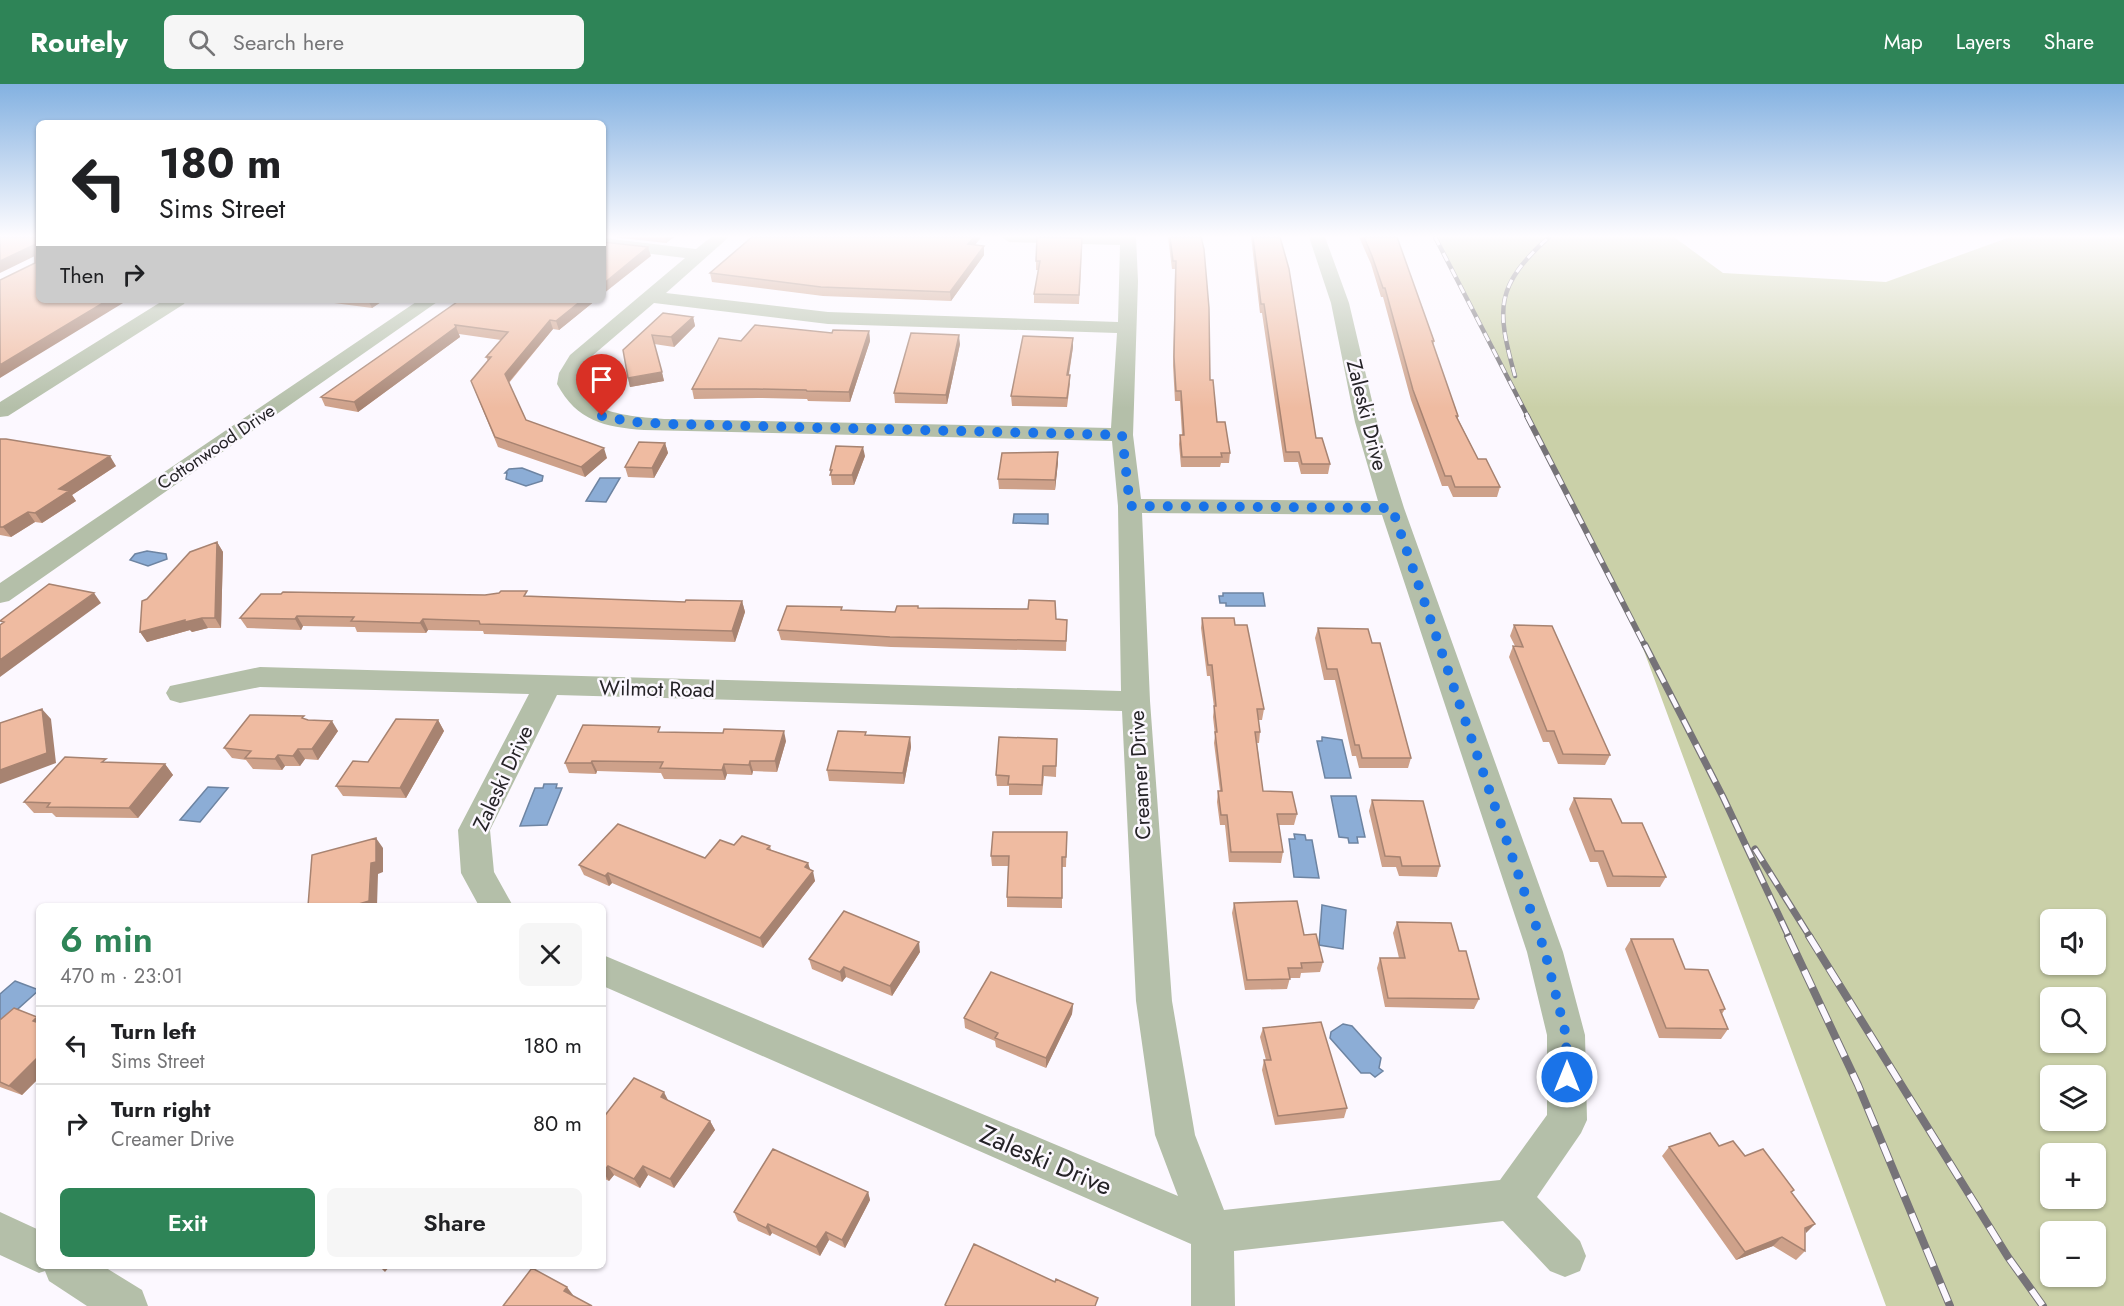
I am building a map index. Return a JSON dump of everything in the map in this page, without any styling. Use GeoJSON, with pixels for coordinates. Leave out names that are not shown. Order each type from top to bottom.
{"type":"FeatureCollection","features":[{"type":"Feature","properties":{"kind":"street"},"geometry":{"type":"LineString","coordinates":[[655,294],[578,359],[569,373],[567,384],[578,402],[602,416],[633,422],[667,424],[1122,435]]}},
{"type":"Feature","properties":{"kind":"street","name":"Creamer Drive"},"geometry":{"type":"LineString","coordinates":[[1127,294],[1122,435],[1130,506],[1136,701],[1154,1001],[1175,1135],[1212,1232],[1213,1306]]}},
{"type":"Feature","properties":{"kind":"street","name":"Zaleski Drive"},"geometry":{"type":"LineString","coordinates":[[606,971],[1212,1232],[1511,1199],[1567,1120],[1566,1035],[1545,952],[1392,508],[1366,422],[1337,294]]}},
{"type":"Feature","properties":{"kind":"street"},"geometry":{"type":"LineString","coordinates":[[652,297],[828,318],[1127,328]]}},
{"type":"Feature","properties":{"kind":"street"},"geometry":{"type":"LineString","coordinates":[[0,411],[172,303]]}},
{"type":"Feature","properties":{"kind":"street","name":"Cottonwood Drive"},"geometry":{"type":"LineString","coordinates":[[0,595],[427,303]]}},
{"type":"Feature","properties":{"kind":"street"},"geometry":{"type":"LineString","coordinates":[[1130,506],[1392,508]]}},
{"type":"Feature","properties":{"kind":"street","name":"Wilmot Road"},"geometry":{"type":"LineString","coordinates":[[180,693],[260,677],[1136,701]]}},
{"type":"Feature","properties":{"kind":"street","name":"Zaleski Drive"},"geometry":{"type":"LineString","coordinates":[[494,903],[478,873],[474,830],[547,686]]}},
{"type":"Feature","properties":{"kind":"street"},"geometry":{"type":"LineString","coordinates":[[1511,1199],[1565,1256]]}},
{"type":"Feature","properties":{"kind":"street"},"geometry":{"type":"LineString","coordinates":[[0,1233],[36,1251]]}},
{"type":"Feature","properties":{"kind":"street"},"geometry":{"type":"LineString","coordinates":[[69,1269],[126,1306]]}},
{"type":"Feature","properties":{"kind":"green space"},"geometry":{"type":"Polygon","coordinates":[[[1465,294],[2124,294],[2124,1306],[1886,1306],[1630,613],[1465,294]]]}},
{"type":"Feature","properties":{"kind":"water"},"geometry":{"type":"Polygon","coordinates":[[[522,468],[543,476],[542,481],[526,486],[506,479],[507,473],[505,473],[509,469],[522,468]]]}},
{"type":"Feature","properties":{"kind":"water"},"geometry":{"type":"Polygon","coordinates":[[[600,478],[620,478],[606,502],[586,501],[600,478]]]}},
{"type":"Feature","properties":{"kind":"water"},"geometry":{"type":"Polygon","coordinates":[[[1014,514],[1048,514],[1048,524],[1013,523],[1014,514]]]}},
{"type":"Feature","properties":{"kind":"water"},"geometry":{"type":"Polygon","coordinates":[[[147,551],[166,554],[167,559],[148,566],[130,560],[135,554],[147,551]]]}},
{"type":"Feature","properties":{"kind":"water"},"geometry":{"type":"Polygon","coordinates":[[[1223,593],[1263,593],[1265,606],[1226,606],[1226,603],[1220,603],[1219,596],[1223,596],[1223,593]]]}},
{"type":"Feature","properties":{"kind":"water"},"geometry":{"type":"Polygon","coordinates":[[[1322,737],[1342,740],[1351,778],[1325,778],[1317,741],[1322,741],[1322,737]]]}},
{"type":"Feature","properties":{"kind":"water"},"geometry":{"type":"Polygon","coordinates":[[[544,784],[557,784],[556,788],[562,788],[547,825],[520,826],[535,788],[543,788],[544,784]]]}},
{"type":"Feature","properties":{"kind":"water"},"geometry":{"type":"Polygon","coordinates":[[[208,787],[228,788],[200,822],[180,820],[208,787]]]}},
{"type":"Feature","properties":{"kind":"water"},"geometry":{"type":"Polygon","coordinates":[[[1331,796],[1356,796],[1365,837],[1357,837],[1358,843],[1349,843],[1348,838],[1339,837],[1331,796]]]}},
{"type":"Feature","properties":{"kind":"water"},"geometry":{"type":"Polygon","coordinates":[[[1294,834],[1305,835],[1306,840],[1312,840],[1319,878],[1294,877],[1289,839],[1295,839],[1294,834]]]}},
{"type":"Feature","properties":{"kind":"water"},"geometry":{"type":"Polygon","coordinates":[[[1322,905],[1346,910],[1343,949],[1319,945],[1322,905]]]}},
{"type":"Feature","properties":{"kind":"water"},"geometry":{"type":"Polygon","coordinates":[[[15,981],[36,989],[36,993],[0,1025],[0,994],[15,981]]]}},
{"type":"Feature","properties":{"kind":"water"},"geometry":{"type":"Polygon","coordinates":[[[1343,1024],[1352,1026],[1381,1058],[1379,1068],[1383,1071],[1375,1077],[1370,1073],[1361,1073],[1330,1038],[1331,1032],[1343,1024]]]}},
{"type":"Feature","properties":{"kind":"building"},"geometry":{"type":"Polygon","coordinates":[[[0,294],[36,294],[36,303],[103,303],[0,365],[0,294]]]}},
{"type":"Feature","properties":{"kind":"building"},"geometry":{"type":"Polygon","coordinates":[[[1175,294],[1208,294],[1210,380],[1213,380],[1217,422],[1225,422],[1230,453],[1221,453],[1222,457],[1182,457],[1180,435],[1184,435],[1181,391],[1176,391],[1175,294]]]}},
{"type":"Feature","properties":{"kind":"building"},"geometry":{"type":"Polygon","coordinates":[[[1260,294],[1293,294],[1316,438],[1322,438],[1330,464],[1302,464],[1299,452],[1286,452],[1264,304],[1261,304],[1260,294]]]}},
{"type":"Feature","properties":{"kind":"building"},"geometry":{"type":"Polygon","coordinates":[[[1387,294],[1417,294],[1458,416],[1456,416],[1478,459],[1486,459],[1500,487],[1455,487],[1451,476],[1445,476],[1413,390],[1387,294]]]}},
{"type":"Feature","properties":{"kind":"building"},"geometry":{"type":"Polygon","coordinates":[[[456,303],[578,303],[556,321],[550,320],[505,374],[526,420],[604,448],[581,467],[495,437],[471,381],[491,357],[486,357],[508,332],[455,325],[456,327],[354,402],[321,397],[456,303]]]}},
{"type":"Feature","properties":{"kind":"building"},"geometry":{"type":"Polygon","coordinates":[[[663,313],[693,317],[671,337],[652,335],[662,372],[628,378],[623,350],[663,313]]]}},
{"type":"Feature","properties":{"kind":"building"},"geometry":{"type":"Polygon","coordinates":[[[755,325],[832,333],[833,330],[869,331],[849,392],[692,389],[719,338],[741,341],[755,325]]]}},
{"type":"Feature","properties":{"kind":"building"},"geometry":{"type":"Polygon","coordinates":[[[911,333],[959,335],[946,395],[894,393],[911,333]]]}},
{"type":"Feature","properties":{"kind":"building"},"geometry":{"type":"Polygon","coordinates":[[[1023,336],[1073,338],[1067,375],[1070,375],[1067,398],[1011,396],[1023,336]]]}},
{"type":"Feature","properties":{"kind":"building"},"geometry":{"type":"Polygon","coordinates":[[[0,439],[110,456],[59,489],[69,491],[35,513],[28,512],[0,527],[0,439]]]}},
{"type":"Feature","properties":{"kind":"building"},"geometry":{"type":"Polygon","coordinates":[[[639,442],[665,443],[652,468],[625,467],[639,442]]]}},
{"type":"Feature","properties":{"kind":"building"},"geometry":{"type":"Polygon","coordinates":[[[836,446],[863,447],[852,475],[830,475],[836,446]]]}},
{"type":"Feature","properties":{"kind":"building"},"geometry":{"type":"Polygon","coordinates":[[[1058,452],[1055,480],[998,479],[1002,453],[1058,452]]]}},
{"type":"Feature","properties":{"kind":"building"},"geometry":{"type":"Polygon","coordinates":[[[217,542],[215,618],[185,622],[185,620],[140,632],[142,601],[147,599],[190,552],[217,542]]]}},
{"type":"Feature","properties":{"kind":"building"},"geometry":{"type":"Polygon","coordinates":[[[49,584],[94,593],[0,660],[0,625],[4,622],[0,621],[49,584]]]}},
{"type":"Feature","properties":{"kind":"building"},"geometry":{"type":"Polygon","coordinates":[[[501,591],[527,591],[524,596],[685,602],[686,600],[742,601],[732,631],[480,624],[479,621],[423,619],[420,623],[351,621],[354,617],[240,618],[261,594],[281,594],[283,592],[485,595],[501,591]]]}},
{"type":"Feature","properties":{"kind":"building"},"geometry":{"type":"Polygon","coordinates":[[[1029,600],[1055,601],[1056,619],[1067,620],[1066,641],[890,637],[778,630],[787,606],[842,607],[841,610],[895,612],[897,606],[1028,609],[1029,600]]]}},
{"type":"Feature","properties":{"kind":"building"},"geometry":{"type":"Polygon","coordinates":[[[1202,618],[1234,618],[1235,625],[1247,625],[1264,709],[1257,709],[1260,732],[1255,732],[1263,791],[1292,792],[1297,814],[1277,814],[1283,852],[1231,852],[1227,815],[1221,815],[1218,791],[1222,791],[1215,732],[1217,732],[1214,706],[1216,706],[1212,665],[1208,665],[1202,618]]]}},
{"type":"Feature","properties":{"kind":"building"},"geometry":{"type":"Polygon","coordinates":[[[1514,625],[1552,626],[1610,755],[1563,754],[1554,731],[1547,731],[1513,646],[1523,647],[1514,625]]]}},
{"type":"Feature","properties":{"kind":"building"},"geometry":{"type":"Polygon","coordinates":[[[1318,628],[1368,629],[1372,643],[1380,643],[1411,758],[1362,758],[1359,745],[1355,745],[1337,669],[1327,669],[1318,628]]]}},
{"type":"Feature","properties":{"kind":"building"},"geometry":{"type":"Polygon","coordinates":[[[42,709],[47,753],[0,770],[0,723],[42,709]]]}},
{"type":"Feature","properties":{"kind":"building"},"geometry":{"type":"Polygon","coordinates":[[[250,715],[304,716],[302,718],[308,720],[332,721],[312,749],[298,749],[293,756],[278,755],[275,759],[245,758],[251,751],[224,748],[250,715]]]}},
{"type":"Feature","properties":{"kind":"building"},"geometry":{"type":"Polygon","coordinates":[[[396,719],[438,720],[400,788],[336,786],[353,761],[368,762],[396,719]]]}},
{"type":"Feature","properties":{"kind":"building"},"geometry":{"type":"Polygon","coordinates":[[[583,725],[660,727],[658,732],[723,733],[724,729],[784,731],[775,761],[750,761],[749,765],[724,764],[722,770],[660,768],[663,762],[565,763],[583,725]]]}},
{"type":"Feature","properties":{"kind":"building"},"geometry":{"type":"Polygon","coordinates":[[[838,731],[910,737],[903,773],[827,770],[838,731]]]}},
{"type":"Feature","properties":{"kind":"building"},"geometry":{"type":"Polygon","coordinates":[[[999,737],[1057,739],[1056,766],[1043,766],[1042,785],[1008,784],[1009,776],[996,775],[999,737]]]}},
{"type":"Feature","properties":{"kind":"building"},"geometry":{"type":"Polygon","coordinates":[[[65,757],[106,759],[102,762],[165,764],[129,808],[47,807],[50,803],[24,802],[65,757]]]}},
{"type":"Feature","properties":{"kind":"building"},"geometry":{"type":"Polygon","coordinates":[[[1574,798],[1611,799],[1622,823],[1642,823],[1666,877],[1613,876],[1603,851],[1595,851],[1574,798]]]}},
{"type":"Feature","properties":{"kind":"building"},"geometry":{"type":"Polygon","coordinates":[[[1372,800],[1423,801],[1440,866],[1402,866],[1400,857],[1385,856],[1372,800]]]}},
{"type":"Feature","properties":{"kind":"building"},"geometry":{"type":"Polygon","coordinates":[[[618,824],[705,858],[720,840],[734,845],[742,836],[770,846],[767,849],[808,863],[805,867],[813,871],[760,938],[608,873],[605,876],[579,865],[618,824]]]}},
{"type":"Feature","properties":{"kind":"building"},"geometry":{"type":"Polygon","coordinates":[[[993,832],[1067,832],[1066,857],[1062,857],[1062,898],[1007,897],[1009,856],[991,856],[993,832]]]}},
{"type":"Feature","properties":{"kind":"building"},"geometry":{"type":"Polygon","coordinates":[[[376,838],[376,862],[371,863],[369,901],[308,903],[312,855],[376,838]]]}},
{"type":"Feature","properties":{"kind":"building"},"geometry":{"type":"Polygon","coordinates":[[[1297,901],[1304,935],[1316,934],[1323,962],[1301,963],[1302,968],[1288,968],[1290,979],[1247,980],[1234,903],[1297,901]]]}},
{"type":"Feature","properties":{"kind":"building"},"geometry":{"type":"Polygon","coordinates":[[[844,911],[919,942],[890,986],[844,967],[840,972],[809,959],[844,911]]]}},
{"type":"Feature","properties":{"kind":"building"},"geometry":{"type":"Polygon","coordinates":[[[1397,922],[1451,923],[1459,951],[1466,951],[1479,999],[1388,998],[1380,958],[1405,958],[1397,922]]]}},
{"type":"Feature","properties":{"kind":"building"},"geometry":{"type":"Polygon","coordinates":[[[1631,939],[1673,939],[1685,969],[1708,970],[1725,1009],[1720,1010],[1728,1029],[1666,1028],[1631,939]]]}},
{"type":"Feature","properties":{"kind":"building"},"geometry":{"type":"Polygon","coordinates":[[[991,972],[1073,1004],[1046,1058],[995,1038],[998,1033],[964,1018],[991,972]]]}},
{"type":"Feature","properties":{"kind":"building"},"geometry":{"type":"Polygon","coordinates":[[[14,1008],[36,1017],[33,1021],[36,1022],[36,1059],[9,1086],[0,1082],[0,1020],[14,1008]]]}},
{"type":"Feature","properties":{"kind":"building"},"geometry":{"type":"Polygon","coordinates":[[[1321,1022],[1347,1108],[1278,1116],[1264,1060],[1271,1060],[1263,1028],[1321,1022]]]}},
{"type":"Feature","properties":{"kind":"building"},"geometry":{"type":"Polygon","coordinates":[[[634,1078],[664,1092],[661,1097],[710,1121],[670,1179],[643,1166],[634,1179],[608,1166],[606,1168],[606,1114],[634,1078]]]}},
{"type":"Feature","properties":{"kind":"building"},"geometry":{"type":"Polygon","coordinates":[[[1710,1133],[1719,1146],[1733,1141],[1745,1156],[1763,1149],[1794,1190],[1791,1192],[1815,1224],[1805,1228],[1805,1251],[1782,1237],[1745,1252],[1669,1147],[1710,1133]]]}},
{"type":"Feature","properties":{"kind":"building"},"geometry":{"type":"Polygon","coordinates":[[[773,1149],[868,1192],[842,1240],[826,1232],[816,1247],[768,1224],[766,1228],[734,1212],[773,1149]]]}},
{"type":"Feature","properties":{"kind":"building"},"geometry":{"type":"Polygon","coordinates":[[[974,1244],[1055,1282],[1056,1279],[1098,1298],[1095,1306],[945,1305],[974,1244]]]}},
{"type":"Feature","properties":{"kind":"building"},"geometry":{"type":"Polygon","coordinates":[[[531,1269],[534,1269],[567,1287],[564,1291],[592,1306],[503,1306],[531,1269]]]}},
{"type":"Feature","properties":{"kind":"railway"},"geometry":{"type":"LineString","coordinates":[[1464,294],[1528,417]]}},
{"type":"Feature","properties":{"kind":"railway"},"geometry":{"type":"LineString","coordinates":[[1507,294],[1503,315],[1515,376]]}},
{"type":"Feature","properties":{"kind":"railway"},"geometry":{"type":"LineString","coordinates":[[1527,416],[1645,646]]}},
{"type":"Feature","properties":{"kind":"railway"},"geometry":{"type":"LineString","coordinates":[[1645,645],[1723,797],[1789,937]]}},
{"type":"Feature","properties":{"kind":"railway"},"geometry":{"type":"LineString","coordinates":[[1755,849],[1810,937]]}},
{"type":"Feature","properties":{"kind":"railway"},"geometry":{"type":"LineString","coordinates":[[1788,936],[1858,1085],[1950,1306]]}},
{"type":"Feature","properties":{"kind":"railway"},"geometry":{"type":"LineString","coordinates":[[1809,936],[2008,1257],[2043,1306]]}},
{"type":"Feature","properties":{"kind":"route"},"geometry":{"type":"LineString","coordinates":[[602,416],[633,422],[667,424],[1122,435],[1130,506],[1392,508],[1545,952],[1566,1035],[1567,1077]]}}]}
